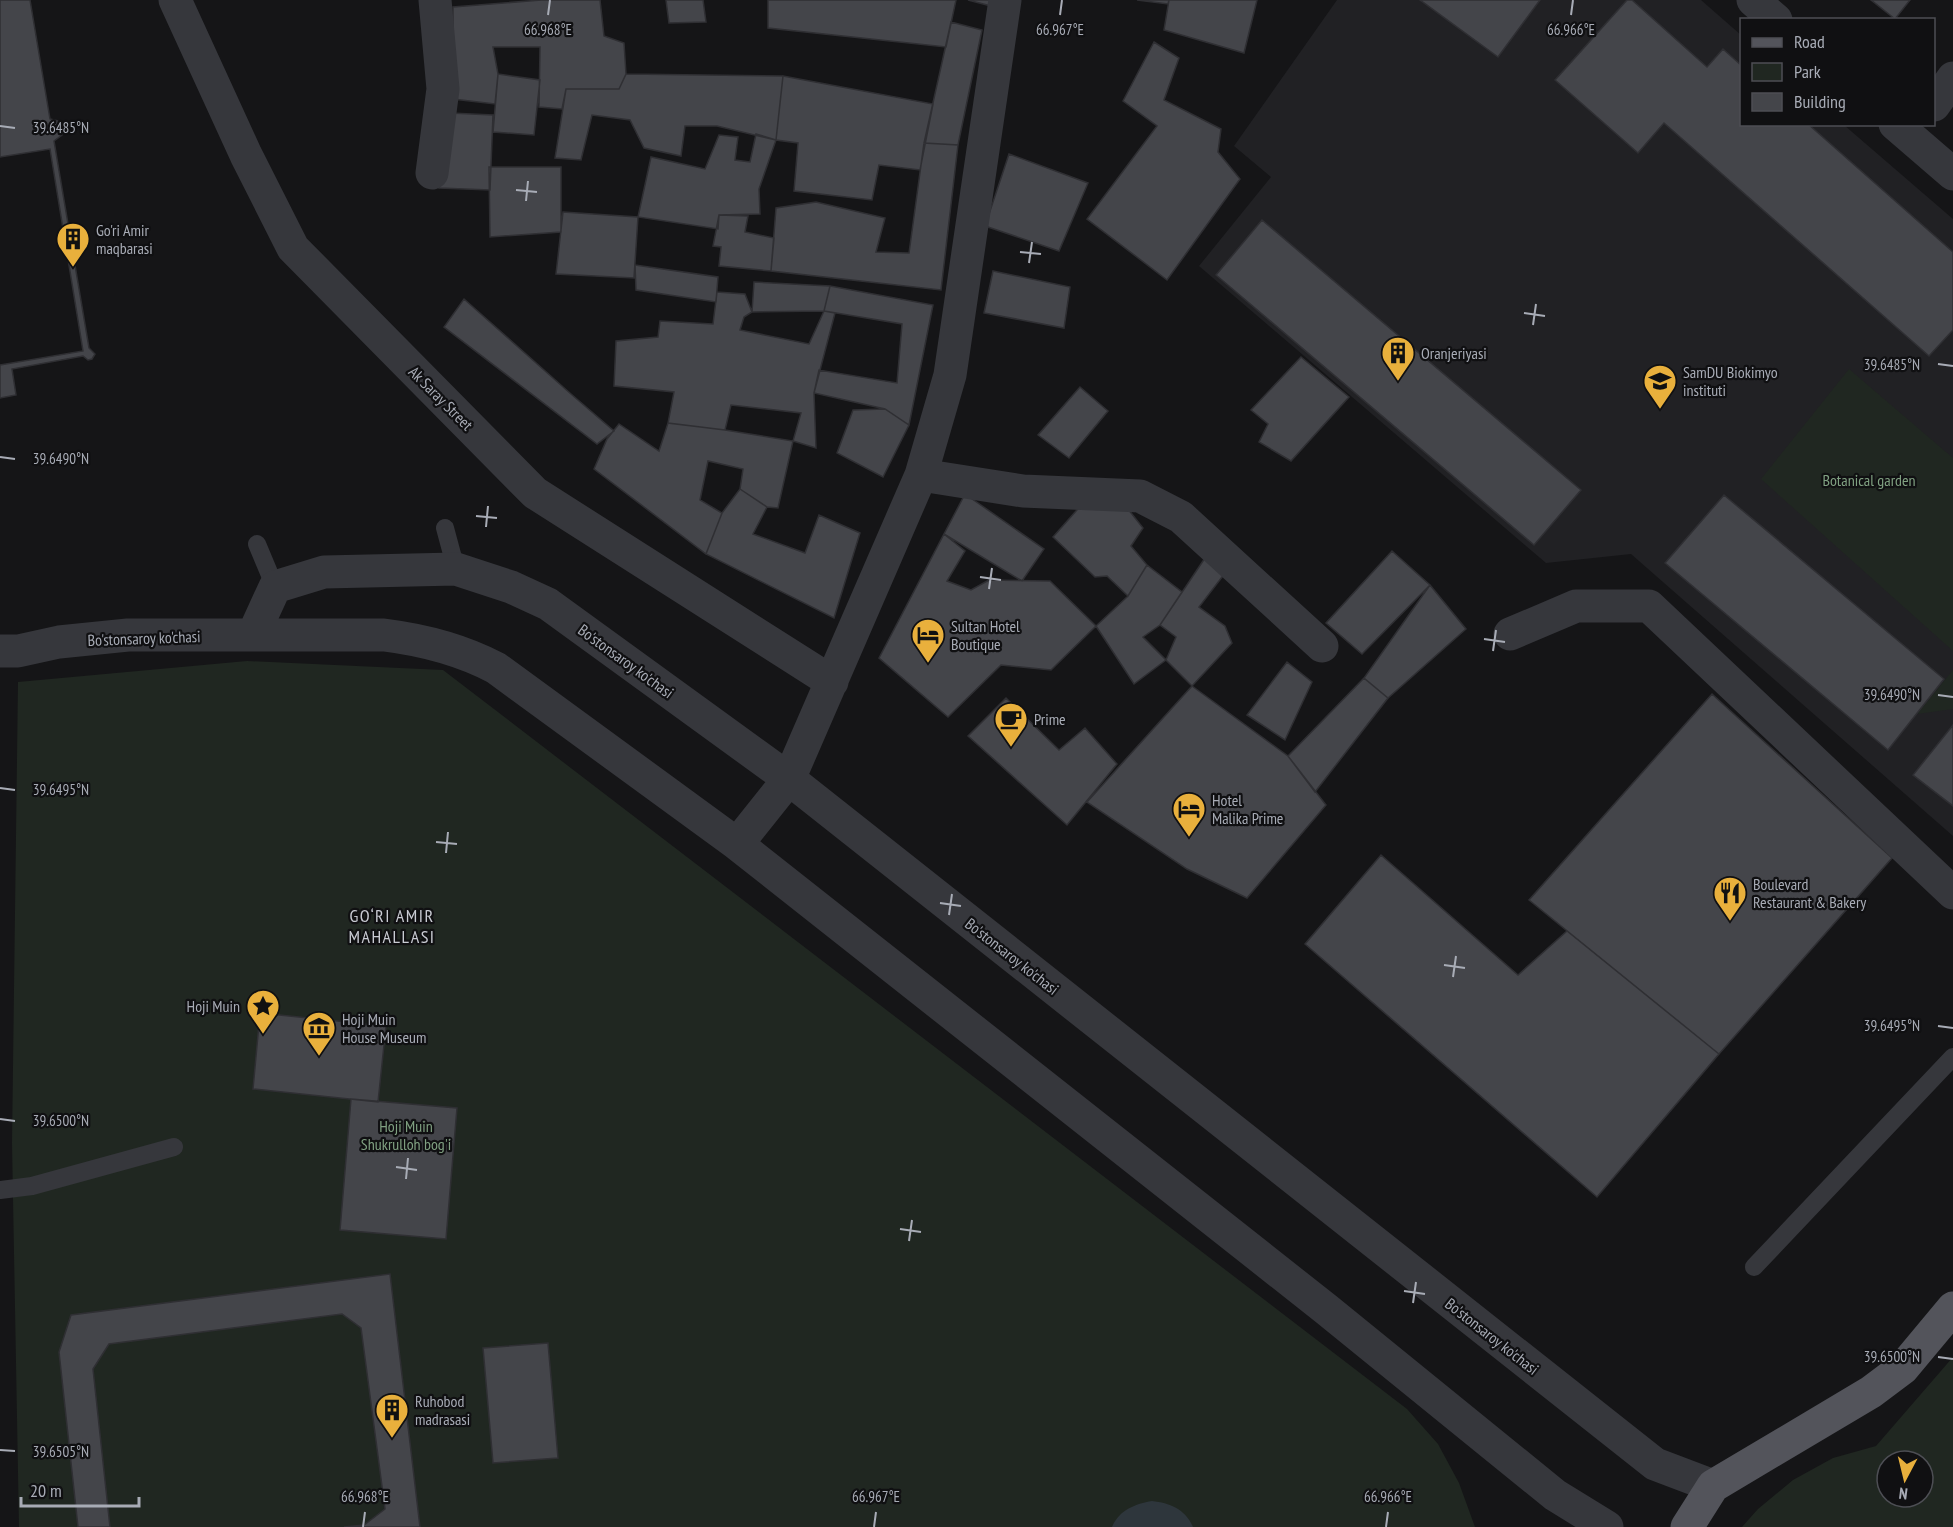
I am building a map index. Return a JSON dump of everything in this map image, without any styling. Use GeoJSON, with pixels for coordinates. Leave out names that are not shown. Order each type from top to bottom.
{"type":"FeatureCollection","features":[{"type":"Feature","properties":{"kind":"main road"},"geometry":{"type":"LineString","coordinates":[[1687,1527],[1713,1486],[1871,1392],[1903,1368],[1953,1308]]}},
{"type":"Feature","properties":{"kind":"street","name":"Ak Saray Street"},"geometry":{"type":"LineString","coordinates":[[175,0],[246,155],[293,248],[535,493],[832,682]]}},
{"type":"Feature","properties":{"kind":"street"},"geometry":{"type":"LineString","coordinates":[[432,173],[443,89],[435,0]]}},
{"type":"Feature","properties":{"kind":"street"},"geometry":{"type":"LineString","coordinates":[[737,844],[789,779],[921,475],[950,375],[1005,0]]}},
{"type":"Feature","properties":{"kind":"street"},"geometry":{"type":"LineString","coordinates":[[1753,0],[1774,18]]}},
{"type":"Feature","properties":{"kind":"street"},"geometry":{"type":"LineString","coordinates":[[1935,104],[1953,78]]}},
{"type":"Feature","properties":{"kind":"street"},"geometry":{"type":"LineString","coordinates":[[1910,130],[1953,174]]}},
{"type":"Feature","properties":{"kind":"street"},"geometry":{"type":"LineString","coordinates":[[921,475],[1023,491],[1140,496],[1181,518],[1322,646]]}},
{"type":"Feature","properties":{"kind":"street","name":"Bo'stonsaroy ko'chasi"},"geometry":{"type":"LineString","coordinates":[[275,587],[324,572],[456,569],[510,587],[548,604],[789,779],[1655,1464],[1713,1486]]}},
{"type":"Feature","properties":{"kind":"street"},"geometry":{"type":"LineString","coordinates":[[253,635],[275,587]]}},
{"type":"Feature","properties":{"kind":"street"},"geometry":{"type":"LineString","coordinates":[[1510,634],[1576,606],[1649,606],[1953,893]]}},
{"type":"Feature","properties":{"kind":"street","name":"Bo'stonsaroy ko'chasi"},"geometry":{"type":"LineString","coordinates":[[0,651],[18,651],[59,642],[128,635],[384,635],[416,639],[473,656],[496,668],[737,844],[1316,1301],[1555,1495],[1606,1527]]}},
{"type":"Feature","properties":{"kind":"lane"},"geometry":{"type":"LineString","coordinates":[[445,528],[456,569]]}},
{"type":"Feature","properties":{"kind":"lane"},"geometry":{"type":"LineString","coordinates":[[256,544],[275,587]]}},
{"type":"Feature","properties":{"kind":"lane"},"geometry":{"type":"LineString","coordinates":[[1754,1267],[1953,1057]]}},
{"type":"Feature","properties":{"kind":"lane"},"geometry":{"type":"LineString","coordinates":[[0,1190],[32,1186],[174,1147]]}},
{"type":"Feature","properties":{"kind":"shaded area","name":"SamDU Biokimyo instituti"},"geometry":{"type":"Polygon","coordinates":[[[1337,0],[1701,0],[1740,34],[1740,126],[1845,126],[1953,219],[1953,836],[1631,554],[1546,563],[1199,266],[1271,177],[1234,146],[1337,0]]]}},
{"type":"Feature","properties":{"kind":"shaded area"},"geometry":{"type":"Polygon","coordinates":[[[1152,1501],[1165,1503],[1181,1511],[1193,1527],[1112,1527],[1123,1512],[1152,1501]]]}},
{"type":"Feature","properties":{"kind":"green space","name":"Botanical garden"},"geometry":{"type":"Polygon","coordinates":[[[1849,369],[1953,458],[1953,651],[1761,479],[1849,369]]]}},
{"type":"Feature","properties":{"kind":"green space","name":"Hoji Muin Shukrulloh bog'i"},"geometry":{"type":"Polygon","coordinates":[[[247,661],[443,670],[1407,1409],[1438,1444],[1459,1483],[1475,1527],[19,1527],[12,1143],[18,682],[247,661]]]}},
{"type":"Feature","properties":{"kind":"green space"},"geometry":{"type":"Polygon","coordinates":[[[1953,670],[1953,709],[1917,714],[1953,670]]]}},
{"type":"Feature","properties":{"kind":"green space"},"geometry":{"type":"Polygon","coordinates":[[[1953,1357],[1953,1527],[1742,1527],[1758,1509],[1793,1480],[1833,1458],[1876,1446],[1953,1357]]]}},
{"type":"Feature","properties":{"kind":"building","name":"Go'ri Amir maqbarasi"},"geometry":{"type":"Polygon","coordinates":[[[0,0],[30,0],[50,119],[58,121],[63,127],[62,135],[54,141],[89,348],[95,354],[92,359],[88,360],[83,356],[12,369],[16,395],[0,398],[0,365],[83,351],[50,149],[0,157],[0,0]]]}},
{"type":"Feature","properties":{"kind":"building"},"geometry":{"type":"Polygon","coordinates":[[[541,0],[600,0],[604,36],[624,43],[626,74],[619,89],[566,89],[562,109],[539,107],[540,47],[493,47],[498,74],[495,104],[453,99],[453,7],[541,0]]]}},
{"type":"Feature","properties":{"kind":"building"},"geometry":{"type":"Polygon","coordinates":[[[666,0],[703,0],[706,22],[669,23],[666,0]]]}},
{"type":"Feature","properties":{"kind":"building"},"geometry":{"type":"Polygon","coordinates":[[[768,0],[956,0],[946,47],[768,28],[768,0]]]}},
{"type":"Feature","properties":{"kind":"building"},"geometry":{"type":"Polygon","coordinates":[[[968,0],[992,0],[991,6],[968,0]]]}},
{"type":"Feature","properties":{"kind":"building"},"geometry":{"type":"Polygon","coordinates":[[[1137,0],[1169,0],[1168,4],[1137,0]]]}},
{"type":"Feature","properties":{"kind":"building"},"geometry":{"type":"Polygon","coordinates":[[[1169,0],[1257,0],[1244,53],[1164,30],[1169,0]]]}},
{"type":"Feature","properties":{"kind":"building"},"geometry":{"type":"Polygon","coordinates":[[[1420,0],[1540,0],[1498,57],[1420,0]]]}},
{"type":"Feature","properties":{"kind":"building"},"geometry":{"type":"Polygon","coordinates":[[[1627,0],[1632,0],[1707,67],[1723,49],[1740,64],[1740,126],[1810,126],[1953,252],[1953,330],[1929,356],[1664,123],[1638,153],[1555,80],[1627,0]]]}},
{"type":"Feature","properties":{"kind":"building"},"geometry":{"type":"Polygon","coordinates":[[[1871,0],[1910,0],[1894,18],[1871,0]]]}},
{"type":"Feature","properties":{"kind":"building"},"geometry":{"type":"Polygon","coordinates":[[[951,22],[982,30],[958,145],[924,143],[951,22]]]}},
{"type":"Feature","properties":{"kind":"building"},"geometry":{"type":"Polygon","coordinates":[[[1154,42],[1179,58],[1164,100],[1221,129],[1218,152],[1240,179],[1167,280],[1087,219],[1157,126],[1123,101],[1154,42]]]}},
{"type":"Feature","properties":{"kind":"building"},"geometry":{"type":"Polygon","coordinates":[[[498,74],[540,80],[534,135],[493,132],[498,74]]]}},
{"type":"Feature","properties":{"kind":"building"},"geometry":{"type":"Polygon","coordinates":[[[626,74],[783,76],[776,140],[717,126],[685,126],[681,156],[644,148],[630,120],[592,115],[581,160],[555,158],[566,89],[619,89],[626,74]]]}},
{"type":"Feature","properties":{"kind":"building"},"geometry":{"type":"Polygon","coordinates":[[[783,76],[933,104],[920,170],[879,165],[872,200],[794,191],[798,143],[776,140],[783,76]]]}},
{"type":"Feature","properties":{"kind":"building"},"geometry":{"type":"Polygon","coordinates":[[[450,113],[493,115],[490,190],[439,188],[450,113]]]}},
{"type":"Feature","properties":{"kind":"building"},"geometry":{"type":"Polygon","coordinates":[[[756,134],[776,140],[759,189],[760,214],[719,215],[718,229],[638,217],[651,157],[705,169],[719,135],[738,137],[735,160],[750,162],[756,134]]]}},
{"type":"Feature","properties":{"kind":"building"},"geometry":{"type":"Polygon","coordinates":[[[924,143],[958,145],[941,290],[771,271],[776,208],[816,202],[885,218],[876,252],[909,253],[924,143]]]}},
{"type":"Feature","properties":{"kind":"building"},"geometry":{"type":"Polygon","coordinates":[[[1009,154],[1088,183],[1059,251],[985,226],[1009,154]]]}},
{"type":"Feature","properties":{"kind":"building"},"geometry":{"type":"Polygon","coordinates":[[[489,167],[561,167],[561,232],[490,237],[489,167]]]}},
{"type":"Feature","properties":{"kind":"building"},"geometry":{"type":"Polygon","coordinates":[[[563,212],[638,217],[634,278],[556,274],[563,212]]]}},
{"type":"Feature","properties":{"kind":"building"},"geometry":{"type":"Polygon","coordinates":[[[719,215],[748,216],[745,232],[774,238],[771,271],[719,266],[721,247],[713,246],[719,215]]]}},
{"type":"Feature","properties":{"kind":"building","name":"Oranjeriyasi"},"geometry":{"type":"Polygon","coordinates":[[[1262,220],[1581,490],[1534,545],[1216,275],[1262,220]]]}},
{"type":"Feature","properties":{"kind":"building"},"geometry":{"type":"Polygon","coordinates":[[[635,265],[718,277],[716,302],[636,290],[635,265]]]}},
{"type":"Feature","properties":{"kind":"building"},"geometry":{"type":"Polygon","coordinates":[[[993,271],[1070,287],[1064,328],[984,313],[993,271]]]}},
{"type":"Feature","properties":{"kind":"building"},"geometry":{"type":"Polygon","coordinates":[[[754,282],[830,286],[824,311],[752,312],[754,282]]]}},
{"type":"Feature","properties":{"kind":"building"},"geometry":{"type":"Polygon","coordinates":[[[830,286],[933,305],[909,425],[885,409],[814,393],[819,370],[897,383],[902,324],[824,311],[830,286]]]}},
{"type":"Feature","properties":{"kind":"building"},"geometry":{"type":"Polygon","coordinates":[[[717,292],[745,294],[752,312],[744,317],[740,330],[809,344],[824,311],[835,313],[814,393],[816,448],[793,441],[801,413],[731,405],[725,430],[668,423],[674,392],[614,386],[616,341],[658,337],[660,321],[713,324],[717,292]]]}},
{"type":"Feature","properties":{"kind":"building"},"geometry":{"type":"Polygon","coordinates":[[[464,299],[614,431],[597,444],[444,327],[464,299]]]}},
{"type":"Feature","properties":{"kind":"building"},"geometry":{"type":"Polygon","coordinates":[[[1301,357],[1349,397],[1291,461],[1259,442],[1268,424],[1251,410],[1301,357]]]}},
{"type":"Feature","properties":{"kind":"building"},"geometry":{"type":"Polygon","coordinates":[[[1080,387],[1108,411],[1069,458],[1038,435],[1080,387]]]}},
{"type":"Feature","properties":{"kind":"building"},"geometry":{"type":"Polygon","coordinates":[[[885,409],[909,425],[883,477],[837,453],[853,410],[885,409]]]}},
{"type":"Feature","properties":{"kind":"building"},"geometry":{"type":"Polygon","coordinates":[[[668,423],[793,441],[778,508],[767,507],[740,489],[743,469],[708,461],[700,500],[722,513],[706,554],[594,469],[607,439],[619,424],[659,451],[668,423]]]}},
{"type":"Feature","properties":{"kind":"building"},"geometry":{"type":"Polygon","coordinates":[[[740,489],[767,507],[753,534],[805,553],[819,515],[860,533],[834,618],[706,554],[722,513],[740,489]]]}},
{"type":"Feature","properties":{"kind":"building"},"geometry":{"type":"Polygon","coordinates":[[[965,494],[1044,549],[1022,581],[944,534],[965,494]]]}},
{"type":"Feature","properties":{"kind":"building"},"geometry":{"type":"Polygon","coordinates":[[[1724,495],[1944,679],[1888,750],[1665,563],[1724,495]]]}},
{"type":"Feature","properties":{"kind":"building"},"geometry":{"type":"Polygon","coordinates":[[[1084,502],[1128,509],[1143,528],[1131,546],[1147,565],[1128,596],[1107,576],[1095,577],[1053,537],[1084,502]]]}},
{"type":"Feature","properties":{"kind":"building"},"geometry":{"type":"Polygon","coordinates":[[[944,534],[965,551],[947,581],[971,590],[989,580],[1050,581],[1096,626],[1051,670],[1001,665],[948,717],[879,658],[944,534]]]}},
{"type":"Feature","properties":{"kind":"building"},"geometry":{"type":"Polygon","coordinates":[[[1392,551],[1430,585],[1362,654],[1326,623],[1392,551]]]}},
{"type":"Feature","properties":{"kind":"building"},"geometry":{"type":"Polygon","coordinates":[[[1207,555],[1232,564],[1199,607],[1225,626],[1232,643],[1192,686],[1166,660],[1176,637],[1160,625],[1207,555]]]}},
{"type":"Feature","properties":{"kind":"building"},"geometry":{"type":"Polygon","coordinates":[[[1147,565],[1182,592],[1160,625],[1143,637],[1166,660],[1134,684],[1096,626],[1128,596],[1147,565]]]}},
{"type":"Feature","properties":{"kind":"building"},"geometry":{"type":"Polygon","coordinates":[[[1430,585],[1466,629],[1388,698],[1364,678],[1430,585]]]}},
{"type":"Feature","properties":{"kind":"building"},"geometry":{"type":"Polygon","coordinates":[[[1287,662],[1312,682],[1285,740],[1247,715],[1287,662]]]}},
{"type":"Feature","properties":{"kind":"building"},"geometry":{"type":"Polygon","coordinates":[[[1364,678],[1388,698],[1315,792],[1288,756],[1364,678]]]}},
{"type":"Feature","properties":{"kind":"building"},"geometry":{"type":"Polygon","coordinates":[[[1192,686],[1288,756],[1326,805],[1247,898],[1187,869],[1087,802],[1192,686]]]}},
{"type":"Feature","properties":{"kind":"building"},"geometry":{"type":"Polygon","coordinates":[[[1712,694],[1892,858],[1719,1054],[1529,900],[1712,694]]]}},
{"type":"Feature","properties":{"kind":"building"},"geometry":{"type":"Polygon","coordinates":[[[1006,698],[1059,750],[1085,728],[1117,764],[1067,825],[968,736],[1006,698]]]}},
{"type":"Feature","properties":{"kind":"building"},"geometry":{"type":"Polygon","coordinates":[[[1953,725],[1953,806],[1913,775],[1953,725]]]}},
{"type":"Feature","properties":{"kind":"building"},"geometry":{"type":"Polygon","coordinates":[[[1381,855],[1518,975],[1567,931],[1719,1054],[1597,1197],[1305,944],[1381,855]]]}},
{"type":"Feature","properties":{"kind":"building","name":"Hoji Muin House Museum"},"geometry":{"type":"Polygon","coordinates":[[[260,1013],[386,1026],[378,1102],[253,1089],[260,1013]]]}},
{"type":"Feature","properties":{"kind":"building"},"geometry":{"type":"Polygon","coordinates":[[[351,1099],[457,1108],[446,1239],[340,1230],[351,1099]]]}},
{"type":"Feature","properties":{"kind":"building","name":"Ruhobod madrasasi"},"geometry":{"type":"Polygon","coordinates":[[[390,1274],[420,1527],[344,1527],[364,1525],[385,1509],[361,1328],[342,1314],[109,1344],[93,1369],[110,1527],[78,1527],[59,1352],[71,1315],[390,1274]]]}},
{"type":"Feature","properties":{"kind":"building"},"geometry":{"type":"Polygon","coordinates":[[[548,1343],[558,1458],[493,1463],[483,1348],[548,1343]]]}},
{"type":"Feature","properties":{"kind":"place","name":"Go'ri Amir maqbarasi"},"geometry":{"type":"Point","coordinates":[73,268]}},
{"type":"Feature","properties":{"kind":"place","name":"Oranjeriyasi"},"geometry":{"type":"Point","coordinates":[1398,382]}},
{"type":"Feature","properties":{"kind":"place","name":"SamDU Biokimyo instituti"},"geometry":{"type":"Point","coordinates":[1660,410]}},
{"type":"Feature","properties":{"kind":"place","name":"Sultan Hotel Boutique"},"geometry":{"type":"Point","coordinates":[928,664]}},
{"type":"Feature","properties":{"kind":"place","name":"Prime"},"geometry":{"type":"Point","coordinates":[1011,748]}},
{"type":"Feature","properties":{"kind":"place","name":"Hotel Malika Prime"},"geometry":{"type":"Point","coordinates":[1189,838]}},
{"type":"Feature","properties":{"kind":"place","name":"Boulevard Restaurant & Bakery"},"geometry":{"type":"Point","coordinates":[1730,922]}},
{"type":"Feature","properties":{"kind":"place","name":"Hoji Muin"},"geometry":{"type":"Point","coordinates":[263,1035]}},
{"type":"Feature","properties":{"kind":"place","name":"Hoji Muin House Museum"},"geometry":{"type":"Point","coordinates":[319,1057]}},
{"type":"Feature","properties":{"kind":"place","name":"Ruhobod madrasasi"},"geometry":{"type":"Point","coordinates":[392,1439]}},
{"type":"Feature","properties":{"kind":"district","name":"GO‘RI AMIR MAHALLASI"},"geometry":{"type":"Point","coordinates":[392,925]}}]}
